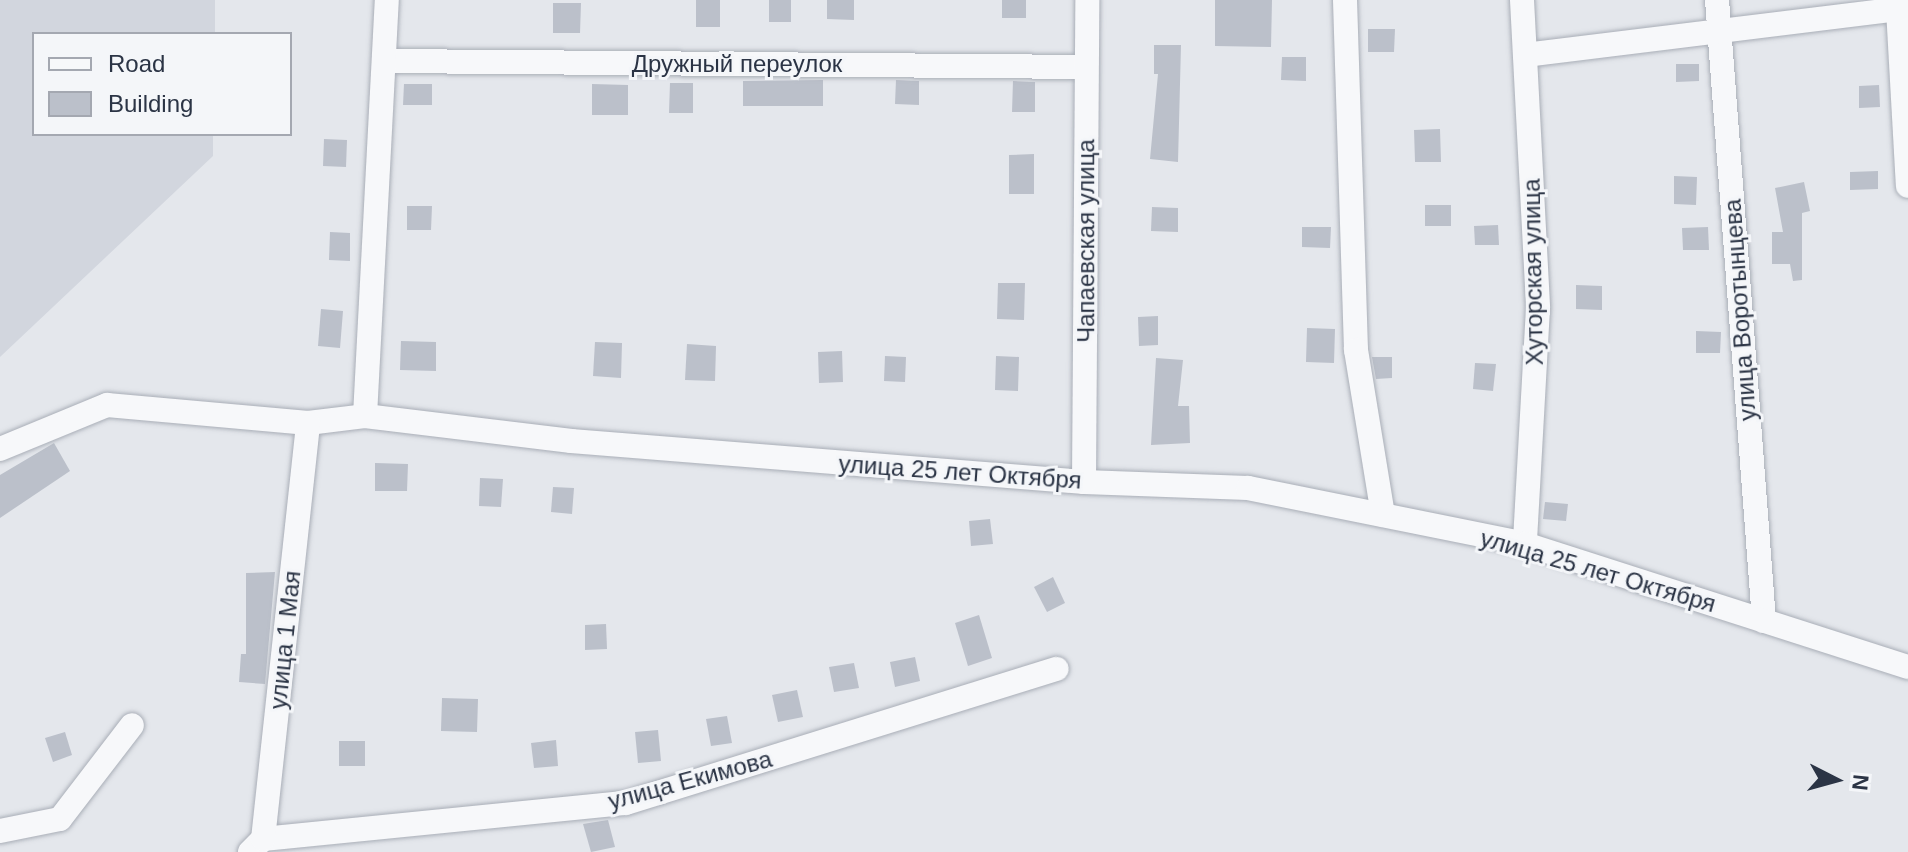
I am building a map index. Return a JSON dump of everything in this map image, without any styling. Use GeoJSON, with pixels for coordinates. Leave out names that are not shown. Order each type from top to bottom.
{"type":"FeatureCollection","features":[{"type":"Feature","properties":{"kind":"street"},"geometry":{"type":"LineString","coordinates":[[365,416],[388,61],[387,0]]}},
{"type":"Feature","properties":{"kind":"street","name":"Чапаевская улица"},"geometry":{"type":"LineString","coordinates":[[1084,482],[1087,0]]}},
{"type":"Feature","properties":{"kind":"street"},"geometry":{"type":"LineString","coordinates":[[1345,0],[1356,350],[1383,515]]}},
{"type":"Feature","properties":{"kind":"street","name":"Хуторская улица"},"geometry":{"type":"LineString","coordinates":[[1522,0],[1538,308],[1525,544]]}},
{"type":"Feature","properties":{"kind":"street","name":"улица Воротынцева"},"geometry":{"type":"LineString","coordinates":[[1717,0],[1764,621]]}},
{"type":"Feature","properties":{"kind":"street"},"geometry":{"type":"LineString","coordinates":[[1525,55],[1903,6],[1908,186]]}},
{"type":"Feature","properties":{"kind":"street","name":"Дружный переулок"},"geometry":{"type":"LineString","coordinates":[[388,61],[1086,67]]}},
{"type":"Feature","properties":{"kind":"street","name":"улица 25 лет Октября"},"geometry":{"type":"LineString","coordinates":[[0,449],[107,405],[308,423],[365,416],[571,441],[1084,482],[1248,488],[1525,544],[1908,667]]}},
{"type":"Feature","properties":{"kind":"street","name":"улица 1 Мая"},"geometry":{"type":"LineString","coordinates":[[257,845],[308,423]]}},
{"type":"Feature","properties":{"kind":"street","name":"улица Екимова"},"geometry":{"type":"LineString","coordinates":[[257,845],[626,803],[1057,669]]}},
{"type":"Feature","properties":{"kind":"street"},"geometry":{"type":"LineString","coordinates":[[0,831],[60,819],[132,725]]}},
{"type":"Feature","properties":{"kind":"shaded area"},"geometry":{"type":"Polygon","coordinates":[[[0,0],[215,0],[215,32],[32,32],[32,136],[213,136],[213,156],[0,357],[0,0]]]}},
{"type":"Feature","properties":{"kind":"building"},"geometry":{"type":"Polygon","coordinates":[[[696,0],[720,0],[720,27],[696,27],[696,0]]]}},
{"type":"Feature","properties":{"kind":"building"},"geometry":{"type":"Polygon","coordinates":[[[769,0],[791,0],[791,22],[769,22],[769,0]]]}},
{"type":"Feature","properties":{"kind":"building"},"geometry":{"type":"Polygon","coordinates":[[[827,0],[854,0],[854,20],[827,19],[827,0]]]}},
{"type":"Feature","properties":{"kind":"building"},"geometry":{"type":"Polygon","coordinates":[[[1002,0],[1026,0],[1026,18],[1002,18],[1002,0]]]}},
{"type":"Feature","properties":{"kind":"building"},"geometry":{"type":"Polygon","coordinates":[[[1215,0],[1272,0],[1271,47],[1215,46],[1215,0]]]}},
{"type":"Feature","properties":{"kind":"building"},"geometry":{"type":"Polygon","coordinates":[[[553,3],[581,3],[580,33],[553,33],[553,3]]]}},
{"type":"Feature","properties":{"kind":"building"},"geometry":{"type":"Polygon","coordinates":[[[1368,29],[1395,29],[1394,52],[1368,52],[1368,29]]]}},
{"type":"Feature","properties":{"kind":"building"},"geometry":{"type":"Polygon","coordinates":[[[1154,45],[1181,45],[1178,162],[1150,159],[1158,74],[1154,74],[1154,45]]]}},
{"type":"Feature","properties":{"kind":"building"},"geometry":{"type":"Polygon","coordinates":[[[1282,57],[1306,57],[1306,81],[1281,80],[1282,57]]]}},
{"type":"Feature","properties":{"kind":"building"},"geometry":{"type":"Polygon","coordinates":[[[1676,64],[1699,64],[1699,81],[1676,82],[1676,64]]]}},
{"type":"Feature","properties":{"kind":"building"},"geometry":{"type":"Polygon","coordinates":[[[823,80],[823,106],[743,106],[743,81],[823,80]]]}},
{"type":"Feature","properties":{"kind":"building"},"geometry":{"type":"Polygon","coordinates":[[[896,80],[919,81],[919,105],[895,104],[896,80]]]}},
{"type":"Feature","properties":{"kind":"building"},"geometry":{"type":"Polygon","coordinates":[[[1013,81],[1035,82],[1035,112],[1012,112],[1013,81]]]}},
{"type":"Feature","properties":{"kind":"building"},"geometry":{"type":"Polygon","coordinates":[[[670,83],[693,83],[693,113],[669,113],[670,83]]]}},
{"type":"Feature","properties":{"kind":"building"},"geometry":{"type":"Polygon","coordinates":[[[404,84],[432,84],[432,105],[403,105],[404,84]]]}},
{"type":"Feature","properties":{"kind":"building"},"geometry":{"type":"Polygon","coordinates":[[[592,84],[628,85],[628,115],[592,115],[592,84]]]}},
{"type":"Feature","properties":{"kind":"building"},"geometry":{"type":"Polygon","coordinates":[[[1879,85],[1880,107],[1859,108],[1859,86],[1879,85]]]}},
{"type":"Feature","properties":{"kind":"building"},"geometry":{"type":"Polygon","coordinates":[[[1440,129],[1441,162],[1415,162],[1414,130],[1440,129]]]}},
{"type":"Feature","properties":{"kind":"building"},"geometry":{"type":"Polygon","coordinates":[[[324,139],[347,140],[346,167],[323,166],[324,139]]]}},
{"type":"Feature","properties":{"kind":"building"},"geometry":{"type":"Polygon","coordinates":[[[1034,154],[1034,194],[1009,194],[1009,155],[1034,154]]]}},
{"type":"Feature","properties":{"kind":"building"},"geometry":{"type":"Polygon","coordinates":[[[1878,171],[1878,189],[1850,190],[1850,172],[1878,171]]]}},
{"type":"Feature","properties":{"kind":"building"},"geometry":{"type":"Polygon","coordinates":[[[1674,176],[1697,177],[1696,205],[1674,204],[1674,176]]]}},
{"type":"Feature","properties":{"kind":"building"},"geometry":{"type":"Polygon","coordinates":[[[1804,182],[1810,211],[1802,213],[1802,280],[1793,281],[1790,264],[1772,264],[1772,232],[1783,232],[1775,188],[1804,182]]]}},
{"type":"Feature","properties":{"kind":"building"},"geometry":{"type":"Polygon","coordinates":[[[1425,205],[1451,205],[1451,226],[1425,226],[1425,205]]]}},
{"type":"Feature","properties":{"kind":"building"},"geometry":{"type":"Polygon","coordinates":[[[407,206],[432,206],[431,230],[407,230],[407,206]]]}},
{"type":"Feature","properties":{"kind":"building"},"geometry":{"type":"Polygon","coordinates":[[[1152,207],[1178,208],[1178,232],[1151,231],[1152,207]]]}},
{"type":"Feature","properties":{"kind":"building"},"geometry":{"type":"Polygon","coordinates":[[[1498,225],[1499,245],[1475,245],[1474,226],[1498,225]]]}},
{"type":"Feature","properties":{"kind":"building"},"geometry":{"type":"Polygon","coordinates":[[[1302,227],[1331,227],[1330,248],[1302,247],[1302,227]]]}},
{"type":"Feature","properties":{"kind":"building"},"geometry":{"type":"Polygon","coordinates":[[[1708,227],[1709,250],[1683,250],[1682,228],[1708,227]]]}},
{"type":"Feature","properties":{"kind":"building"},"geometry":{"type":"Polygon","coordinates":[[[330,232],[350,233],[350,261],[329,260],[330,232]]]}},
{"type":"Feature","properties":{"kind":"building"},"geometry":{"type":"Polygon","coordinates":[[[998,283],[1025,283],[1024,320],[997,319],[998,283]]]}},
{"type":"Feature","properties":{"kind":"building"},"geometry":{"type":"Polygon","coordinates":[[[1576,285],[1602,286],[1602,310],[1576,309],[1576,285]]]}},
{"type":"Feature","properties":{"kind":"building"},"geometry":{"type":"Polygon","coordinates":[[[321,309],[343,311],[340,348],[318,346],[321,309]]]}},
{"type":"Feature","properties":{"kind":"building"},"geometry":{"type":"Polygon","coordinates":[[[1158,316],[1158,345],[1139,346],[1138,317],[1158,316]]]}},
{"type":"Feature","properties":{"kind":"building"},"geometry":{"type":"Polygon","coordinates":[[[1307,328],[1335,329],[1334,363],[1306,362],[1307,328]]]}},
{"type":"Feature","properties":{"kind":"building"},"geometry":{"type":"Polygon","coordinates":[[[1696,331],[1721,332],[1720,353],[1696,353],[1696,331]]]}},
{"type":"Feature","properties":{"kind":"building"},"geometry":{"type":"Polygon","coordinates":[[[401,341],[436,342],[436,371],[400,370],[401,341]]]}},
{"type":"Feature","properties":{"kind":"building"},"geometry":{"type":"Polygon","coordinates":[[[595,342],[622,343],[621,378],[593,376],[595,342]]]}},
{"type":"Feature","properties":{"kind":"building"},"geometry":{"type":"Polygon","coordinates":[[[687,344],[716,346],[715,381],[685,380],[687,344]]]}},
{"type":"Feature","properties":{"kind":"building"},"geometry":{"type":"Polygon","coordinates":[[[842,351],[843,382],[819,383],[818,352],[842,351]]]}},
{"type":"Feature","properties":{"kind":"building"},"geometry":{"type":"Polygon","coordinates":[[[885,356],[906,357],[905,382],[884,381],[885,356]]]}},
{"type":"Feature","properties":{"kind":"building"},"geometry":{"type":"Polygon","coordinates":[[[996,356],[1019,357],[1018,391],[995,390],[996,356]]]}},
{"type":"Feature","properties":{"kind":"building"},"geometry":{"type":"Polygon","coordinates":[[[1372,357],[1392,357],[1392,378],[1376,379],[1372,357]]]}},
{"type":"Feature","properties":{"kind":"building"},"geometry":{"type":"Polygon","coordinates":[[[1156,358],[1183,360],[1178,406],[1189,406],[1190,443],[1151,445],[1156,358]]]}},
{"type":"Feature","properties":{"kind":"building"},"geometry":{"type":"Polygon","coordinates":[[[1475,363],[1496,364],[1493,391],[1473,389],[1475,363]]]}},
{"type":"Feature","properties":{"kind":"building"},"geometry":{"type":"Polygon","coordinates":[[[54,443],[70,471],[0,518],[0,475],[54,443]]]}},
{"type":"Feature","properties":{"kind":"building"},"geometry":{"type":"Polygon","coordinates":[[[375,463],[408,464],[407,491],[375,491],[375,463]]]}},
{"type":"Feature","properties":{"kind":"building"},"geometry":{"type":"Polygon","coordinates":[[[480,478],[503,479],[501,507],[479,506],[480,478]]]}},
{"type":"Feature","properties":{"kind":"building"},"geometry":{"type":"Polygon","coordinates":[[[553,487],[574,488],[572,514],[551,512],[553,487]]]}},
{"type":"Feature","properties":{"kind":"building"},"geometry":{"type":"Polygon","coordinates":[[[1545,502],[1568,504],[1566,521],[1543,519],[1545,502]]]}},
{"type":"Feature","properties":{"kind":"building"},"geometry":{"type":"Polygon","coordinates":[[[990,519],[993,544],[971,546],[969,521],[990,519]]]}},
{"type":"Feature","properties":{"kind":"building"},"geometry":{"type":"Polygon","coordinates":[[[275,572],[265,684],[239,682],[241,654],[246,654],[246,573],[275,572]]]}},
{"type":"Feature","properties":{"kind":"building"},"geometry":{"type":"Polygon","coordinates":[[[1053,577],[1065,603],[1047,612],[1034,587],[1053,577]]]}},
{"type":"Feature","properties":{"kind":"building"},"geometry":{"type":"Polygon","coordinates":[[[979,615],[992,658],[968,666],[955,623],[979,615]]]}},
{"type":"Feature","properties":{"kind":"building"},"geometry":{"type":"Polygon","coordinates":[[[606,624],[607,649],[585,650],[585,625],[606,624]]]}},
{"type":"Feature","properties":{"kind":"building"},"geometry":{"type":"Polygon","coordinates":[[[915,657],[920,681],[895,687],[890,662],[915,657]]]}},
{"type":"Feature","properties":{"kind":"building"},"geometry":{"type":"Polygon","coordinates":[[[854,663],[859,688],[834,692],[829,667],[854,663]]]}},
{"type":"Feature","properties":{"kind":"building"},"geometry":{"type":"Polygon","coordinates":[[[797,690],[803,717],[778,722],[772,695],[797,690]]]}},
{"type":"Feature","properties":{"kind":"building"},"geometry":{"type":"Polygon","coordinates":[[[442,698],[478,699],[477,732],[441,731],[442,698]]]}},
{"type":"Feature","properties":{"kind":"building"},"geometry":{"type":"Polygon","coordinates":[[[727,716],[732,743],[711,746],[706,719],[727,716]]]}},
{"type":"Feature","properties":{"kind":"building"},"geometry":{"type":"Polygon","coordinates":[[[658,730],[661,761],[638,763],[635,732],[658,730]]]}},
{"type":"Feature","properties":{"kind":"building"},"geometry":{"type":"Polygon","coordinates":[[[65,732],[72,755],[53,762],[45,738],[65,732]]]}},
{"type":"Feature","properties":{"kind":"building"},"geometry":{"type":"Polygon","coordinates":[[[556,740],[558,766],[534,768],[531,743],[556,740]]]}},
{"type":"Feature","properties":{"kind":"building"},"geometry":{"type":"Polygon","coordinates":[[[339,741],[365,741],[365,766],[339,766],[339,741]]]}},
{"type":"Feature","properties":{"kind":"building"},"geometry":{"type":"Polygon","coordinates":[[[608,820],[615,847],[591,852],[583,824],[608,820]]]}}]}
